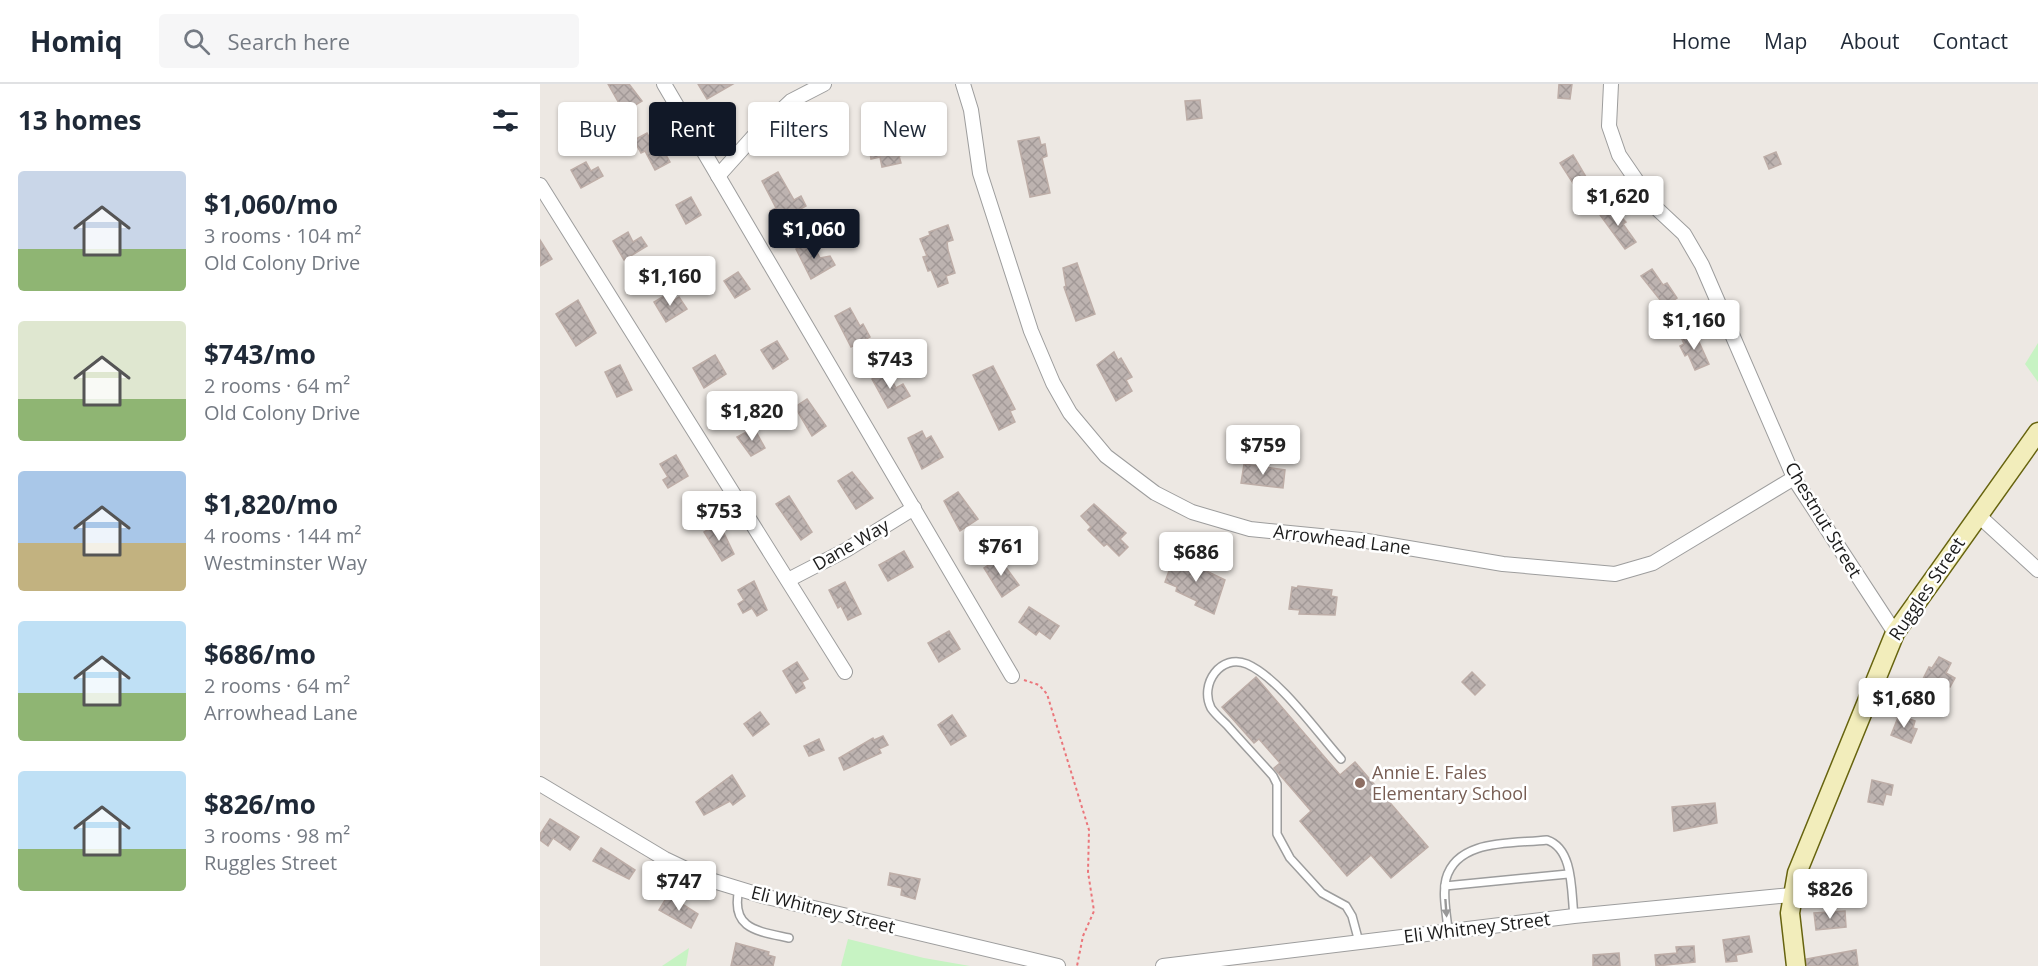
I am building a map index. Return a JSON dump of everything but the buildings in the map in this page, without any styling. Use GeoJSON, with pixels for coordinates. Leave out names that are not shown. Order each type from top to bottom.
{"type":"FeatureCollection","features":[{"type":"Feature","properties":{"kind":"street"},"geometry":{"type":"LineString","coordinates":[[664,84],[1012,676]]}},
{"type":"Feature","properties":{"kind":"street"},"geometry":{"type":"LineString","coordinates":[[718,176],[753,136],[791,100],[824,84]]}},
{"type":"Feature","properties":{"kind":"street","name":"Arrowhead Lane"},"geometry":{"type":"LineString","coordinates":[[963,84],[971,110],[980,173],[1030,331],[1053,383],[1070,412],[1106,456],[1155,493],[1192,512],[1250,529],[1361,540],[1503,564],[1616,574],[1653,563],[1794,478]]}},
{"type":"Feature","properties":{"kind":"street","name":"Chestnut Street"},"geometry":{"type":"LineString","coordinates":[[1611,84],[1609,126],[1619,155],[1654,206],[1683,234],[1702,265],[1794,478],[1895,633]]}},
{"type":"Feature","properties":{"kind":"street"},"geometry":{"type":"LineString","coordinates":[[540,185],[845,672]]}},
{"type":"Feature","properties":{"kind":"street","name":"Ruggles Street"},"geometry":{"type":"LineString","coordinates":[[1796,966],[1791,936],[1791,895],[1797,873],[1895,633],[2038,432]]}},
{"type":"Feature","properties":{"kind":"street","name":"Dane Way"},"geometry":{"type":"LineString","coordinates":[[788,580],[914,508]]}},
{"type":"Feature","properties":{"kind":"street"},"geometry":{"type":"LineString","coordinates":[[1978,515],[2038,570]]}},
{"type":"Feature","properties":{"kind":"street","name":"Eli Whitney Street"},"geometry":{"type":"LineString","coordinates":[[540,784],[665,859],[706,879],[1058,966]]}},
{"type":"Feature","properties":{"kind":"street","name":"Eli Whitney Street"},"geometry":{"type":"LineString","coordinates":[[1163,966],[1574,916],[1791,895]]}},
{"type":"Feature","properties":{"kind":"lane"},"geometry":{"type":"LineString","coordinates":[[1341,759],[1270,679],[1254,668],[1245,663],[1233,663],[1219,667],[1211,676],[1208,692],[1211,707],[1273,776],[1277,784],[1277,834],[1290,858],[1322,893],[1346,906],[1352,916],[1359,942]]}},
{"type":"Feature","properties":{"kind":"lane"},"geometry":{"type":"LineString","coordinates":[[1448,931],[1446,877],[1456,861],[1476,847],[1547,840],[1556,843],[1564,851],[1574,916]]}},
{"type":"Feature","properties":{"kind":"lane"},"geometry":{"type":"LineString","coordinates":[[1445,886],[1568,874]]}},
{"type":"Feature","properties":{"kind":"lane"},"geometry":{"type":"LineString","coordinates":[[739,889],[735,907],[741,920],[760,931],[789,938]]}},
{"type":"Feature","properties":{"kind":"path"},"geometry":{"type":"LineString","coordinates":[[1012,676],[1039,685],[1047,694],[1089,830],[1088,872],[1094,911],[1083,936],[1077,966]]}},
{"type":"Feature","properties":{"kind":"green space"},"geometry":{"type":"Polygon","coordinates":[[[2038,343],[2038,382],[2025,364],[2038,343]]]}},
{"type":"Feature","properties":{"kind":"green space"},"geometry":{"type":"Polygon","coordinates":[[[848,939],[924,958],[970,966],[841,966],[848,939]]]}},
{"type":"Feature","properties":{"kind":"green space"},"geometry":{"type":"Polygon","coordinates":[[[689,948],[686,966],[662,966],[689,948]]]}},
{"type":"Feature","properties":{"kind":"place","name":"Annie E. Fales Elementary School"},"geometry":{"type":"Point","coordinates":[1360,783]}}]}
